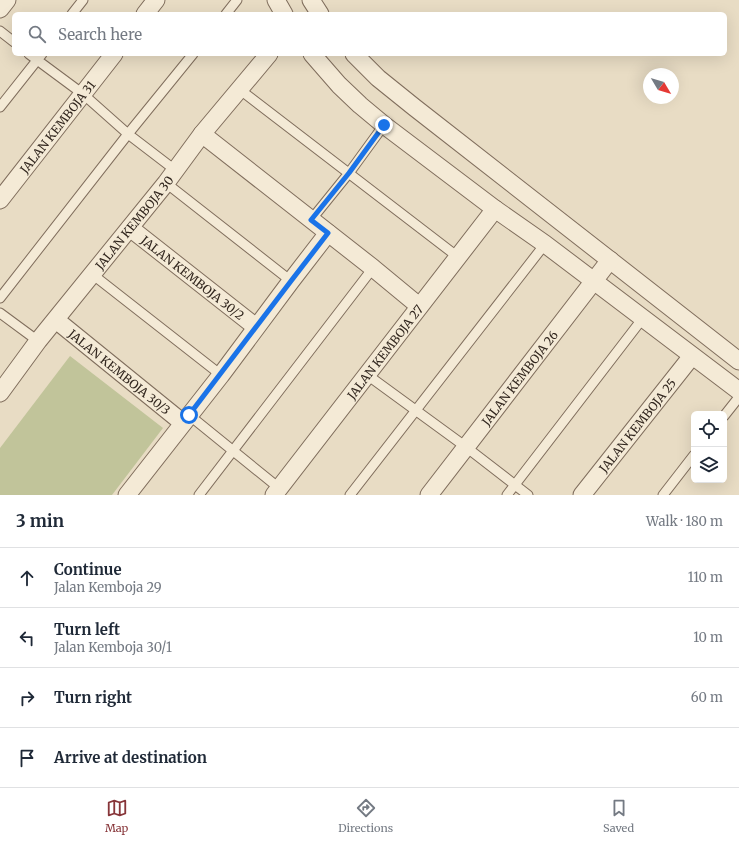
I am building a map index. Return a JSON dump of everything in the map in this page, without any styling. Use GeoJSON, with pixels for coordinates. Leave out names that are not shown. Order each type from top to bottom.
{"type":"FeatureCollection","features":[{"type":"Feature","properties":{"kind":"street"},"geometry":{"type":"LineString","coordinates":[[0,9],[7,0]]}},
{"type":"Feature","properties":{"kind":"street"},"geometry":{"type":"LineString","coordinates":[[147,12],[156,0]]}},
{"type":"Feature","properties":{"kind":"street"},"geometry":{"type":"LineString","coordinates":[[276,0],[283,12]]}},
{"type":"Feature","properties":{"kind":"street","name":"JALAN KEMBOJA 31"},"geometry":{"type":"LineString","coordinates":[[0,200],[112,56]]}},
{"type":"Feature","properties":{"kind":"street","name":"JALAN KEMBOJA 30"},"geometry":{"type":"LineString","coordinates":[[0,393],[38,341],[130,228],[202,134],[267,56]]}},
{"type":"Feature","properties":{"kind":"street"},"geometry":{"type":"LineString","coordinates":[[314,56],[339,85],[384,125],[495,209],[545,244],[739,391]]}},
{"type":"Feature","properties":{"kind":"street"},"geometry":{"type":"LineString","coordinates":[[356,56],[378,78],[739,361]]}},
{"type":"Feature","properties":{"kind":"street"},"geometry":{"type":"LineString","coordinates":[[202,134],[373,268],[419,306]]}},
{"type":"Feature","properties":{"kind":"street","name":"JALAN KEMBOJA 27"},"geometry":{"type":"LineString","coordinates":[[276,492],[495,209]]}},
{"type":"Feature","properties":{"kind":"street","name":"JALAN KEMBOJA 30/2"},"geometry":{"type":"LineString","coordinates":[[130,228],[256,327]]}},
{"type":"Feature","properties":{"kind":"street"},"geometry":{"type":"LineString","coordinates":[[127,495],[221,375],[328,233]]}},
{"type":"Feature","properties":{"kind":"street","name":"JALAN KEMBOJA 26"},"geometry":{"type":"LineString","coordinates":[[429,495],[610,260]]}},
{"type":"Feature","properties":{"kind":"street","name":"JALAN KEMBOJA 30/3"},"geometry":{"type":"LineString","coordinates":[[56,320],[186,419]]}},
{"type":"Feature","properties":{"kind":"street","name":"JALAN KEMBOJA 25"},"geometry":{"type":"LineString","coordinates":[[582,495],[692,356]]}},
{"type":"Feature","properties":{"kind":"lane"},"geometry":{"type":"LineString","coordinates":[[73,12],[82,0]]}},
{"type":"Feature","properties":{"kind":"lane"},"geometry":{"type":"LineString","coordinates":[[228,12],[237,0]]}},
{"type":"Feature","properties":{"kind":"lane"},"geometry":{"type":"LineString","coordinates":[[0,31],[12,40]]}},
{"type":"Feature","properties":{"kind":"lane"},"geometry":{"type":"LineString","coordinates":[[0,298],[128,134],[191,56]]}},
{"type":"Feature","properties":{"kind":"lane"},"geometry":{"type":"LineString","coordinates":[[0,107],[40,57],[128,134],[170,177],[291,281]]}},
{"type":"Feature","properties":{"kind":"lane"},"geometry":{"type":"LineString","coordinates":[[239,89],[458,257]]}},
{"type":"Feature","properties":{"kind":"lane"},"geometry":{"type":"LineString","coordinates":[[311,220],[349,173],[384,125]]}},
{"type":"Feature","properties":{"kind":"lane"},"geometry":{"type":"LineString","coordinates":[[350,495],[545,244]]}},
{"type":"Feature","properties":{"kind":"lane"},"geometry":{"type":"LineString","coordinates":[[199,495],[373,268]]}},
{"type":"Feature","properties":{"kind":"lane"},"geometry":{"type":"LineString","coordinates":[[92,274],[221,375]]}},
{"type":"Feature","properties":{"kind":"lane"},"geometry":{"type":"LineString","coordinates":[[0,313],[38,341]]}},
{"type":"Feature","properties":{"kind":"lane"},"geometry":{"type":"LineString","coordinates":[[507,495],[643,318]]}},
{"type":"Feature","properties":{"kind":"lane"},"geometry":{"type":"LineString","coordinates":[[366,374],[466,447],[528,495]]}},
{"type":"Feature","properties":{"kind":"lane"},"geometry":{"type":"LineString","coordinates":[[727,412],[739,397]]}},
{"type":"Feature","properties":{"kind":"lane"},"geometry":{"type":"LineString","coordinates":[[186,419],[233,451],[276,492]]}},
{"type":"Feature","properties":{"kind":"lane"},"geometry":{"type":"LineString","coordinates":[[663,495],[691,459]]}},
{"type":"Feature","properties":{"kind":"green space"},"geometry":{"type":"Polygon","coordinates":[[[70,356],[163,428],[112,495],[0,495],[0,448],[70,356]]]}},
{"type":"Feature","properties":{"kind":"route"},"geometry":{"type":"LineString","coordinates":[[189,415],[328,233],[311,220],[349,173],[384,125]]}}]}
